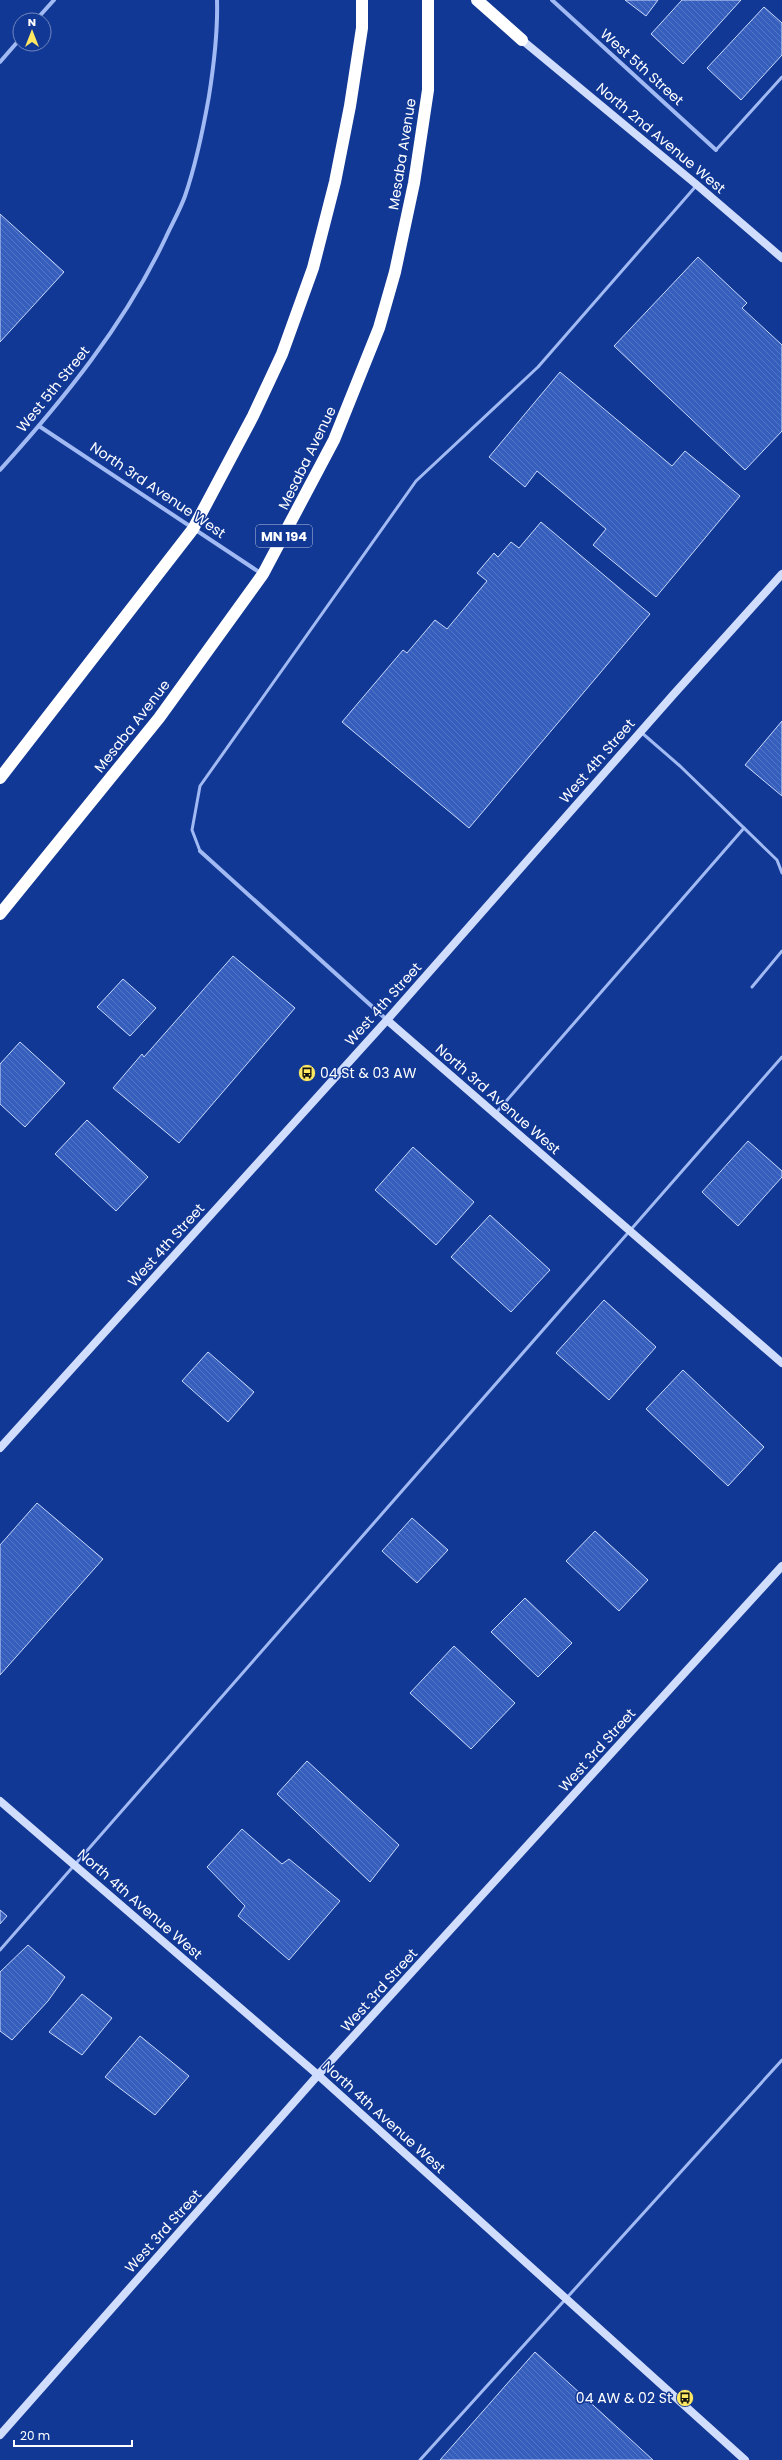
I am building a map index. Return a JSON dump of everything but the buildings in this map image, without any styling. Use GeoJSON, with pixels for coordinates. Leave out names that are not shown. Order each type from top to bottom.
{"type":"FeatureCollection","features":[{"type":"Feature","properties":{"kind":"highway"},"geometry":{"type":"LineString","coordinates":[[0,778],[193,529],[253,416],[282,354],[313,268],[336,174],[350,106],[362,28],[362,0]]}},
{"type":"Feature","properties":{"kind":"highway","name":"Mesaba Avenue"},"geometry":{"type":"LineString","coordinates":[[0,914],[159,718],[263,574],[334,440],[379,328],[395,272],[414,183],[428,90],[428,0]]}},
{"type":"Feature","properties":{"kind":"highway"},"geometry":{"type":"LineString","coordinates":[[476,0],[522,40]]}},
{"type":"Feature","properties":{"kind":"street"},"geometry":{"type":"LineString","coordinates":[[43,12],[54,0]]}},
{"type":"Feature","properties":{"kind":"street","name":"West 5th Street"},"geometry":{"type":"LineString","coordinates":[[0,470],[39,426],[107,340],[151,268],[185,197],[203,132],[212,75],[218,17],[217,0]]}},
{"type":"Feature","properties":{"kind":"street","name":"West 5th Street"},"geometry":{"type":"LineString","coordinates":[[552,0],[716,150]]}},
{"type":"Feature","properties":{"kind":"street","name":"North 2nd Avenue West"},"geometry":{"type":"LineString","coordinates":[[522,40],[697,185],[782,258]]}},
{"type":"Feature","properties":{"kind":"street"},"geometry":{"type":"LineString","coordinates":[[0,62],[12,48]]}},
{"type":"Feature","properties":{"kind":"street","name":"North 3rd Avenue West"},"geometry":{"type":"LineString","coordinates":[[39,426],[263,574]]}},
{"type":"Feature","properties":{"kind":"street","name":"West 4th Street"},"geometry":{"type":"LineString","coordinates":[[0,1448],[387,1020],[640,731],[782,574]]}},
{"type":"Feature","properties":{"kind":"street","name":"North 3rd Avenue West"},"geometry":{"type":"LineString","coordinates":[[200,850],[387,1020],[782,1363]]}},
{"type":"Feature","properties":{"kind":"street","name":"West 3rd Street"},"geometry":{"type":"LineString","coordinates":[[0,2435],[318,2075],[782,1566]]}},
{"type":"Feature","properties":{"kind":"street","name":"North 4th Avenue West"},"geometry":{"type":"LineString","coordinates":[[0,1801],[318,2075],[745,2460]]}},
{"type":"Feature","properties":{"kind":"lane"},"geometry":{"type":"LineString","coordinates":[[716,150],[782,77]]}},
{"type":"Feature","properties":{"kind":"lane"},"geometry":{"type":"LineString","coordinates":[[200,850],[192,830],[200,786],[416,481],[538,367],[697,185]]}},
{"type":"Feature","properties":{"kind":"lane"},"geometry":{"type":"LineString","coordinates":[[640,731],[777,860],[782,873]]}},
{"type":"Feature","properties":{"kind":"lane"},"geometry":{"type":"LineString","coordinates":[[495,1114],[744,828]]}},
{"type":"Feature","properties":{"kind":"lane"},"geometry":{"type":"LineString","coordinates":[[752,987],[782,951]]}},
{"type":"Feature","properties":{"kind":"lane"},"geometry":{"type":"LineString","coordinates":[[0,1950],[782,1057]]}},
{"type":"Feature","properties":{"kind":"lane"},"geometry":{"type":"LineString","coordinates":[[420,2460],[782,2060]]}},
{"type":"Feature","properties":{"kind":"place","name":"04 St & 03 AW"},"geometry":{"type":"Point","coordinates":[307,1073]}},
{"type":"Feature","properties":{"kind":"place","name":"04 AW & 02 St"},"geometry":{"type":"Point","coordinates":[685,2398]}}]}
